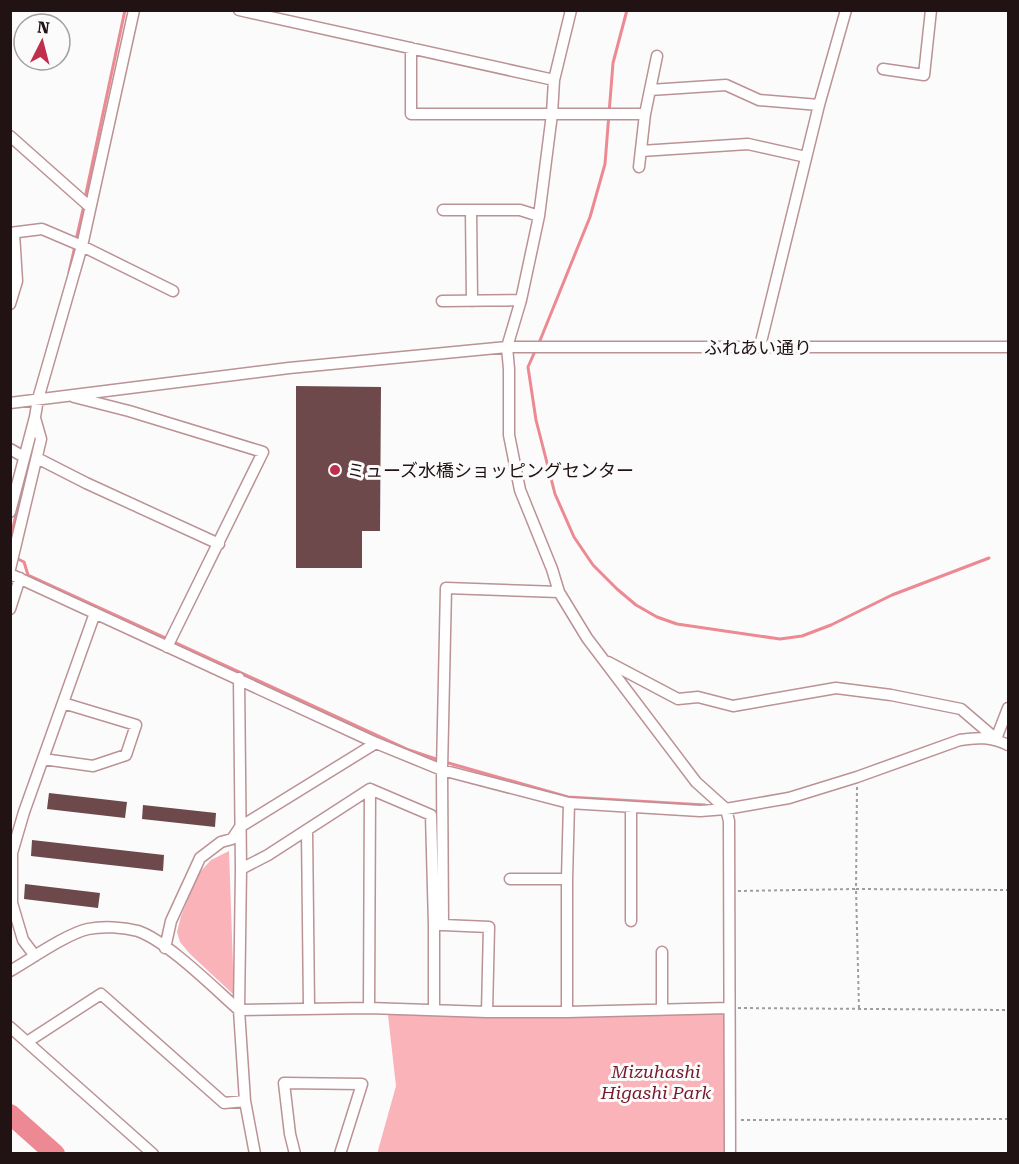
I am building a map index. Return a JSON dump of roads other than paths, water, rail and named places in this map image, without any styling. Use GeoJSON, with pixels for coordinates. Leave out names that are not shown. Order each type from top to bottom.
{"type":"FeatureCollection","features":[{"type":"Feature","properties":{"kind":"street"},"geometry":{"type":"LineString","coordinates":[[10,512],[13,491],[81,246],[134,10]]}},
{"type":"Feature","properties":{"kind":"street"},"geometry":{"type":"LineString","coordinates":[[239,10],[554,80]]}},
{"type":"Feature","properties":{"kind":"street"},"geometry":{"type":"LineString","coordinates":[[572,10],[554,80],[539,216],[521,300],[507,347],[509,435],[520,490],[559,592],[587,638],[696,782],[726,809],[729,821],[730,1154]]}},
{"type":"Feature","properties":{"kind":"street"},"geometry":{"type":"LineString","coordinates":[[760,346],[819,105],[846,10]]}},
{"type":"Feature","properties":{"kind":"street"},"geometry":{"type":"LineString","coordinates":[[883,69],[924,75],[931,10]]}},
{"type":"Feature","properties":{"kind":"street"},"geometry":{"type":"LineString","coordinates":[[411,48],[411,114],[645,114]]}},
{"type":"Feature","properties":{"kind":"street"},"geometry":{"type":"LineString","coordinates":[[639,167],[645,114],[657,56]]}},
{"type":"Feature","properties":{"kind":"street"},"geometry":{"type":"LineString","coordinates":[[650,90],[726,85],[759,100],[819,105]]}},
{"type":"Feature","properties":{"kind":"street"},"geometry":{"type":"LineString","coordinates":[[10,136],[90,207]]}},
{"type":"Feature","properties":{"kind":"street"},"geometry":{"type":"LineString","coordinates":[[641,151],[748,144],[806,157]]}},
{"type":"Feature","properties":{"kind":"street"},"geometry":{"type":"LineString","coordinates":[[443,210],[520,210],[539,216]]}},
{"type":"Feature","properties":{"kind":"street"},"geometry":{"type":"LineString","coordinates":[[471,210],[471,301]]}},
{"type":"Feature","properties":{"kind":"street"},"geometry":{"type":"LineString","coordinates":[[10,304],[17,281],[12,233],[42,229],[173,291]]}},
{"type":"Feature","properties":{"kind":"street"},"geometry":{"type":"LineString","coordinates":[[442,301],[521,300]]}},
{"type":"Feature","properties":{"kind":"street","name":"ふれあい通り"},"geometry":{"type":"LineString","coordinates":[[10,403],[289,368],[507,347],[1008,347]]}},
{"type":"Feature","properties":{"kind":"street"},"geometry":{"type":"LineString","coordinates":[[67,396],[129,411],[263,452],[167,647]]}},
{"type":"Feature","properties":{"kind":"street"},"geometry":{"type":"LineString","coordinates":[[10,569],[41,439],[35,417]]}},
{"type":"Feature","properties":{"kind":"street"},"geometry":{"type":"LineString","coordinates":[[10,449],[24,457]]}},
{"type":"Feature","properties":{"kind":"street"},"geometry":{"type":"LineString","coordinates":[[37,458],[219,544]]}},
{"type":"Feature","properties":{"kind":"street"},"geometry":{"type":"LineString","coordinates":[[10,609],[15,576],[376,743],[442,770],[569,803],[700,811],[726,809],[789,798],[857,777],[960,740],[996,739]]}},
{"type":"Feature","properties":{"kind":"street"},"geometry":{"type":"LineString","coordinates":[[434,1010],[446,588],[559,592]]}},
{"type":"Feature","properties":{"kind":"street"},"geometry":{"type":"LineString","coordinates":[[35,956],[23,940],[12,903],[12,853],[24,812],[95,613]]}},
{"type":"Feature","properties":{"kind":"street"},"geometry":{"type":"LineString","coordinates":[[605,661],[678,699],[698,697],[733,706],[836,688],[891,695],[961,709],[996,739],[1008,745]]}},
{"type":"Feature","properties":{"kind":"street"},"geometry":{"type":"LineString","coordinates":[[239,678],[241,869],[239,1010],[245,1101],[255,1154]]}},
{"type":"Feature","properties":{"kind":"street"},"geometry":{"type":"LineString","coordinates":[[43,759],[93,766],[126,755],[136,725],[63,703]]}},
{"type":"Feature","properties":{"kind":"street"},"geometry":{"type":"LineString","coordinates":[[996,739],[1008,708]]}},
{"type":"Feature","properties":{"kind":"street"},"geometry":{"type":"LineString","coordinates":[[165,948],[171,921],[200,858],[221,842],[232,839],[240,826],[376,743]]}},
{"type":"Feature","properties":{"kind":"street"},"geometry":{"type":"LineString","coordinates":[[370,789],[431,815],[438,925]]}},
{"type":"Feature","properties":{"kind":"street"},"geometry":{"type":"LineString","coordinates":[[241,869],[268,855],[370,789]]}},
{"type":"Feature","properties":{"kind":"street"},"geometry":{"type":"LineString","coordinates":[[369,1008],[370,789]]}},
{"type":"Feature","properties":{"kind":"street"},"geometry":{"type":"LineString","coordinates":[[567,1012],[569,803]]}},
{"type":"Feature","properties":{"kind":"street"},"geometry":{"type":"LineString","coordinates":[[631,807],[631,921]]}},
{"type":"Feature","properties":{"kind":"street"},"geometry":{"type":"LineString","coordinates":[[10,813],[24,812]]}},
{"type":"Feature","properties":{"kind":"street"},"geometry":{"type":"LineString","coordinates":[[307,830],[309,1009]]}},
{"type":"Feature","properties":{"kind":"street"},"geometry":{"type":"LineString","coordinates":[[510,879],[567,879]]}},
{"type":"Feature","properties":{"kind":"street"},"geometry":{"type":"LineString","coordinates":[[438,925],[489,927],[487,1012]]}},
{"type":"Feature","properties":{"kind":"street"},"geometry":{"type":"LineString","coordinates":[[10,971],[75,934],[88,929],[121,928],[139,932],[165,948],[239,1010],[369,1008],[567,1012],[729,1008]]}},
{"type":"Feature","properties":{"kind":"street"},"geometry":{"type":"LineString","coordinates":[[662,952],[662,1010]]}},
{"type":"Feature","properties":{"kind":"street"},"geometry":{"type":"LineString","coordinates":[[27,1042],[101,994],[224,1103],[245,1101]]}},
{"type":"Feature","properties":{"kind":"street"},"geometry":{"type":"LineString","coordinates":[[10,1028],[153,1154]]}},
{"type":"Feature","properties":{"kind":"street"},"geometry":{"type":"LineString","coordinates":[[295,1154],[290,1134],[284,1083],[362,1084],[340,1154]]}},
{"type":"Feature","properties":{"kind":"waterway"},"geometry":{"type":"LineString","coordinates":[[85,198],[125,10]]}},
{"type":"Feature","properties":{"kind":"waterway"},"geometry":{"type":"LineString","coordinates":[[539,343],[590,217],[605,164],[613,63],[627,10]]}},
{"type":"Feature","properties":{"kind":"waterway"},"geometry":{"type":"LineString","coordinates":[[76,240],[84,205]]}},
{"type":"Feature","properties":{"kind":"waterway"},"geometry":{"type":"LineString","coordinates":[[69,272],[75,246]]}},
{"type":"Feature","properties":{"kind":"waterway"},"geometry":{"type":"LineString","coordinates":[[536,349],[528,367],[536,420],[555,494],[574,537],[593,565],[617,589],[636,605],[657,617],[677,624],[780,639],[802,636],[831,625],[892,595],[989,558]]}},
{"type":"Feature","properties":{"kind":"waterway"},"geometry":{"type":"LineString","coordinates":[[10,540],[29,460]]}},
{"type":"Feature","properties":{"kind":"waterway"},"geometry":{"type":"LineString","coordinates":[[16,558],[24,562],[28,575],[168,639]]}},
{"type":"Feature","properties":{"kind":"waterway"},"geometry":{"type":"LineString","coordinates":[[174,642],[409,750],[439,760]]}},
{"type":"Feature","properties":{"kind":"waterway"},"geometry":{"type":"LineString","coordinates":[[445,762],[568,797],[705,805]]}},
{"type":"Feature","properties":{"kind":"waterway"},"geometry":{"type":"LineString","coordinates":[[10,1114],[55,1154]]}},
{"type":"Feature","properties":{"kind":"place","name":"ミューズ水橋ショッピングセンター"},"geometry":{"type":"Point","coordinates":[335,470]}},
{"type":"Feature","properties":{"kind":"park label","name":"Mizuhashi Higashi Park"},"geometry":{"type":"Point","coordinates":[656,1081]}}]}
